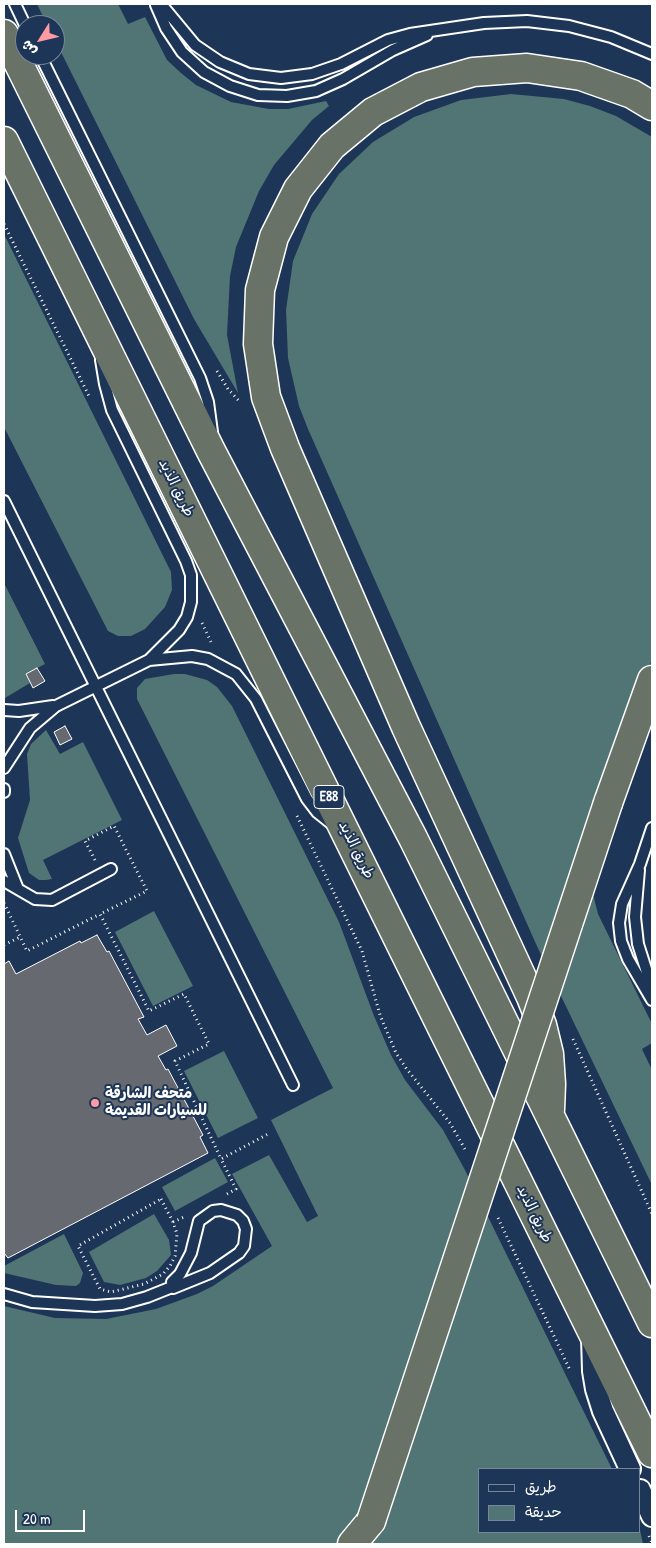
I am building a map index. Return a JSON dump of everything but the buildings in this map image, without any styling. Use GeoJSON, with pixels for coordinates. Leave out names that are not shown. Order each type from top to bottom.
{"type":"FeatureCollection","features":[{"type":"Feature","properties":{"kind":"highway"},"geometry":{"type":"LineString","coordinates":[[4,34],[211,451],[413,838],[652,1323]]}},
{"type":"Feature","properties":{"kind":"highway"},"geometry":{"type":"LineString","coordinates":[[549,1114],[552,1084],[549,1054],[542,1025],[531,997],[406,727],[285,448],[266,397],[258,344],[260,290],[274,237],[298,189],[332,146],[373,112],[421,87],[473,72],[527,68],[581,76],[632,94],[652,106]]}},
{"type":"Feature","properties":{"kind":"highway","name":"طريق الذيد"},"geometry":{"type":"LineString","coordinates":[[4,141],[652,1453]]}},
{"type":"Feature","properties":{"kind":"highway"},"geometry":{"type":"LineString","coordinates":[[352,1544],[368,1533],[608,803],[652,680]]}},
{"type":"Feature","properties":{"kind":"street"},"geometry":{"type":"LineString","coordinates":[[592,1332],[592,1361],[596,1389],[603,1411],[630,1468]]}},
{"type":"Feature","properties":{"kind":"street"},"geometry":{"type":"LineString","coordinates":[[641,1492],[652,1516]]}},
{"type":"Feature","properties":{"kind":"lane"},"geometry":{"type":"LineString","coordinates":[[156,4],[166,28],[182,52],[204,72],[230,86],[258,95],[287,96],[316,91],[343,79],[393,50],[446,28]]}},
{"type":"Feature","properties":{"kind":"lane"},"geometry":{"type":"LineString","coordinates":[[161,4],[195,45],[220,62],[250,74],[280,78],[312,74],[341,64],[388,40],[410,34],[484,23],[527,21],[570,26],[611,37],[652,54]]}},
{"type":"Feature","properties":{"kind":"lane"},"geometry":{"type":"LineString","coordinates":[[45,65],[200,378],[208,402],[212,426],[211,451]]}},
{"type":"Feature","properties":{"kind":"lane"},"geometry":{"type":"LineString","coordinates":[[4,768],[19,741],[30,728],[56,706],[149,660],[179,630],[191,602],[191,575],[186,562],[112,410],[105,384],[98,332]]}},
{"type":"Feature","properties":{"kind":"lane"},"geometry":{"type":"LineString","coordinates":[[4,501],[293,1085]]}},
{"type":"Feature","properties":{"kind":"lane"},"geometry":{"type":"LineString","coordinates":[[149,660],[192,656],[223,665],[247,686],[307,799],[330,823],[346,831]]}},
{"type":"Feature","properties":{"kind":"lane"},"geometry":{"type":"LineString","coordinates":[[4,710],[28,710],[56,706]]}},
{"type":"Feature","properties":{"kind":"lane"},"geometry":{"type":"LineString","coordinates":[[652,828],[640,864],[622,904],[619,923],[621,942],[628,959],[652,1000]]}},
{"type":"Feature","properties":{"kind":"lane"},"geometry":{"type":"LineString","coordinates":[[4,854],[18,889]]}},
{"type":"Feature","properties":{"kind":"lane"},"geometry":{"type":"LineString","coordinates":[[640,864],[635,917],[637,935],[652,988]]}},
{"type":"Feature","properties":{"kind":"lane"},"geometry":{"type":"LineString","coordinates":[[4,881],[34,899],[52,900],[107,872]]}},
{"type":"Feature","properties":{"kind":"lane"},"geometry":{"type":"LineString","coordinates":[[4,1294],[32,1302],[95,1306],[122,1304],[148,1297],[172,1286],[191,1253],[196,1230],[205,1215],[221,1210],[237,1215],[246,1229],[247,1238],[240,1253],[194,1281],[176,1289],[172,1286]]}},
{"type":"Feature","properties":{"kind":"path"},"geometry":{"type":"LineString","coordinates":[[4,224],[92,402]]}},
{"type":"Feature","properties":{"kind":"path"},"geometry":{"type":"LineString","coordinates":[[191,602],[223,665]]}},
{"type":"Feature","properties":{"kind":"path"},"geometry":{"type":"LineString","coordinates":[[293,808],[362,951],[380,1015],[396,1053],[450,1123],[466,1152]]}},
{"type":"Feature","properties":{"kind":"path"},"geometry":{"type":"LineString","coordinates":[[4,902],[27,951],[147,891],[114,826],[85,841],[107,872]]}},
{"type":"Feature","properties":{"kind":"path"},"geometry":{"type":"LineString","coordinates":[[100,914],[149,1011],[184,994],[209,1044],[175,1061],[236,1189],[221,1197]]}},
{"type":"Feature","properties":{"kind":"path"},"geometry":{"type":"LineString","coordinates":[[4,945],[20,937]]}},
{"type":"Feature","properties":{"kind":"path"},"geometry":{"type":"LineString","coordinates":[[221,1159],[270,1133]]}},
{"type":"Feature","properties":{"kind":"path"},"geometry":{"type":"LineString","coordinates":[[161,1199],[173,1222],[178,1246],[175,1256],[162,1274],[144,1284],[111,1292],[100,1289],[96,1285],[78,1246],[161,1199]]}},
{"type":"Feature","properties":{"kind":"path"},"geometry":{"type":"LineString","coordinates":[[173,1222],[189,1214]]}},
{"type":"Feature","properties":{"kind":"path"},"geometry":{"type":"LineString","coordinates":[[496,1214],[571,1372]]}},
{"type":"Feature","properties":{"kind":"green space"},"geometry":{"type":"Polygon","coordinates":[[[37,4],[118,4],[128,24],[145,17],[167,60],[181,73],[196,85],[231,102],[269,109],[288,109],[326,101],[329,106],[312,120],[274,165],[259,191],[236,247],[230,276],[227,335],[238,393],[194,319],[65,60],[65,15],[42,15],[37,4]]]}},
{"type":"Feature","properties":{"kind":"green space"},"geometry":{"type":"Polygon","coordinates":[[[511,94],[564,99],[590,106],[616,116],[652,137],[652,659],[596,816],[590,882],[598,914],[652,1024],[652,1043],[642,1049],[652,1070],[652,1185],[536,944],[308,429],[299,406],[288,358],[286,310],[293,261],[312,214],[339,174],[373,142],[414,117],[461,100],[511,94]]]}},
{"type":"Feature","properties":{"kind":"green space"},"geometry":{"type":"Polygon","coordinates":[[[4,234],[171,572],[172,590],[165,607],[145,629],[131,636],[118,636],[108,631],[4,427],[4,234]]]}},
{"type":"Feature","properties":{"kind":"green space"},"geometry":{"type":"Polygon","coordinates":[[[4,583],[45,664],[26,674],[30,683],[5,698],[4,583]]]}},
{"type":"Feature","properties":{"kind":"green space"},"geometry":{"type":"Polygon","coordinates":[[[185,674],[207,680],[217,687],[232,706],[339,922],[374,1016],[391,1055],[405,1080],[443,1130],[465,1170],[612,1468],[478,1468],[478,1533],[641,1533],[643,1544],[4,1544],[4,1306],[55,1318],[106,1319],[156,1309],[213,1286],[272,1246],[232,1174],[269,1155],[307,1222],[318,1216],[271,1120],[333,1088],[137,699],[137,688],[145,679],[185,674]]]}},
{"type":"Feature","properties":{"kind":"green space"},"geometry":{"type":"Polygon","coordinates":[[[46,730],[60,754],[83,742],[122,820],[43,860],[52,879],[39,880],[29,873],[18,838],[30,800],[27,754],[31,744],[46,730]]]}},
{"type":"Feature","properties":{"kind":"green space"},"geometry":{"type":"Polygon","coordinates":[[[154,911],[193,986],[153,1006],[115,932],[154,911]]]}},
{"type":"Feature","properties":{"kind":"green space"},"geometry":{"type":"Polygon","coordinates":[[[224,1051],[258,1118],[218,1138],[184,1071],[224,1051]]]}},
{"type":"Feature","properties":{"kind":"green space"},"geometry":{"type":"Polygon","coordinates":[[[215,1158],[228,1182],[175,1211],[162,1187],[215,1158]]]}},
{"type":"Feature","properties":{"kind":"green space"},"geometry":{"type":"Polygon","coordinates":[[[154,1214],[169,1240],[171,1255],[157,1271],[146,1278],[120,1285],[104,1282],[89,1252],[154,1214]]]}},
{"type":"Feature","properties":{"kind":"green space"},"geometry":{"type":"Polygon","coordinates":[[[64,1234],[83,1273],[80,1283],[76,1286],[56,1285],[4,1273],[4,1266],[64,1234]]]}},
{"type":"Feature","properties":{"kind":"place","name":"متحف الشارقة للسيارات القديمة"},"geometry":{"type":"Point","coordinates":[95,1103]}}]}
